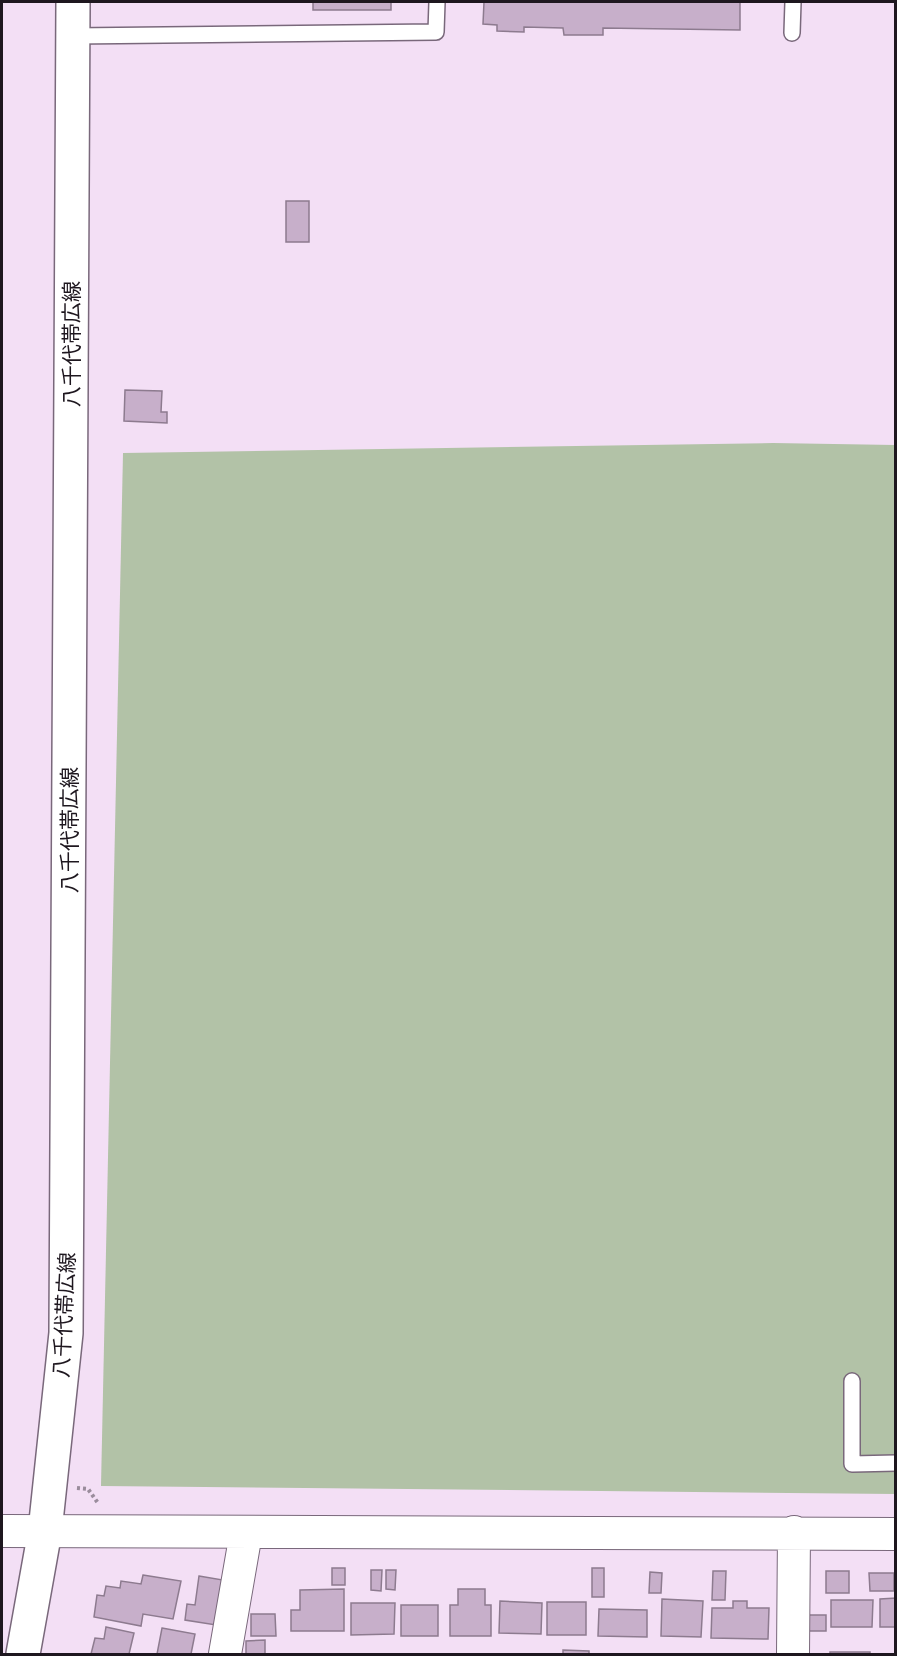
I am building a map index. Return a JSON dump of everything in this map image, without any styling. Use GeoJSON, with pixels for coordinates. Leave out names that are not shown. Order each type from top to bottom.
{"type":"FeatureCollection","features":[{"type":"Feature","properties":{"kind":"main road","name":"八千代帯広線"},"geometry":{"type":"LineString","coordinates":[[22,1654],[45,1530],[66,1333],[73,2]]}},
{"type":"Feature","properties":{"kind":"street"},"geometry":{"type":"LineString","coordinates":[[2,1530],[246,1533],[794,1532],[896,1534]]}},
{"type":"Feature","properties":{"kind":"street"},"geometry":{"type":"LineString","coordinates":[[793,1654],[794,1532]]}},
{"type":"Feature","properties":{"kind":"street"},"geometry":{"type":"LineString","coordinates":[[225,1654],[246,1533]]}},
{"type":"Feature","properties":{"kind":"lane"},"geometry":{"type":"LineString","coordinates":[[73,36],[436,32],[437,2]]}},
{"type":"Feature","properties":{"kind":"lane"},"geometry":{"type":"LineString","coordinates":[[792,33],[793,2]]}},
{"type":"Feature","properties":{"kind":"lane"},"geometry":{"type":"LineString","coordinates":[[852,1381],[852,1464],[896,1463]]}},
{"type":"Feature","properties":{"kind":"green space"},"geometry":{"type":"Polygon","coordinates":[[[773,443],[895,445],[895,1494],[101,1486],[123,453],[773,443]]]}},
{"type":"Feature","properties":{"kind":"building"},"geometry":{"type":"Polygon","coordinates":[[[313,2],[391,2],[391,10],[313,10],[313,2]]]}},
{"type":"Feature","properties":{"kind":"building"},"geometry":{"type":"Polygon","coordinates":[[[484,2],[740,2],[740,30],[603,28],[603,35],[564,35],[563,28],[524,27],[524,32],[497,31],[497,25],[483,24],[484,2]]]}},
{"type":"Feature","properties":{"kind":"building"},"geometry":{"type":"Polygon","coordinates":[[[286,201],[309,201],[309,242],[286,242],[286,201]]]}},
{"type":"Feature","properties":{"kind":"building"},"geometry":{"type":"Polygon","coordinates":[[[125,390],[162,391],[161,412],[167,412],[167,423],[124,421],[125,390]]]}},
{"type":"Feature","properties":{"kind":"building"},"geometry":{"type":"Polygon","coordinates":[[[332,1568],[345,1568],[345,1585],[332,1585],[332,1568]]]}},
{"type":"Feature","properties":{"kind":"building"},"geometry":{"type":"Polygon","coordinates":[[[592,1568],[604,1568],[604,1597],[592,1597],[592,1568]]]}},
{"type":"Feature","properties":{"kind":"building"},"geometry":{"type":"Polygon","coordinates":[[[371,1570],[382,1570],[381,1591],[371,1590],[371,1570]]]}},
{"type":"Feature","properties":{"kind":"building"},"geometry":{"type":"Polygon","coordinates":[[[386,1570],[396,1570],[395,1590],[386,1589],[386,1570]]]}},
{"type":"Feature","properties":{"kind":"building"},"geometry":{"type":"Polygon","coordinates":[[[713,1571],[726,1571],[725,1600],[712,1600],[713,1571]]]}},
{"type":"Feature","properties":{"kind":"building"},"geometry":{"type":"Polygon","coordinates":[[[826,1571],[849,1571],[849,1593],[826,1593],[826,1571]]]}},
{"type":"Feature","properties":{"kind":"building"},"geometry":{"type":"Polygon","coordinates":[[[650,1572],[662,1573],[661,1593],[649,1593],[650,1572]]]}},
{"type":"Feature","properties":{"kind":"building"},"geometry":{"type":"Polygon","coordinates":[[[869,1573],[894,1573],[894,1591],[870,1591],[869,1573]]]}},
{"type":"Feature","properties":{"kind":"building"},"geometry":{"type":"Polygon","coordinates":[[[143,1575],[181,1581],[173,1619],[143,1614],[141,1626],[94,1617],[97,1595],[104,1596],[106,1586],[120,1588],[121,1581],[141,1584],[143,1575]]]}},
{"type":"Feature","properties":{"kind":"building"},"geometry":{"type":"Polygon","coordinates":[[[199,1576],[223,1580],[216,1625],[185,1620],[187,1604],[195,1605],[199,1576]]]}},
{"type":"Feature","properties":{"kind":"building"},"geometry":{"type":"Polygon","coordinates":[[[344,1589],[344,1631],[291,1631],[291,1610],[300,1610],[300,1590],[344,1589]]]}},
{"type":"Feature","properties":{"kind":"building"},"geometry":{"type":"Polygon","coordinates":[[[458,1589],[485,1589],[485,1605],[491,1605],[491,1636],[450,1636],[450,1605],[458,1605],[458,1589]]]}},
{"type":"Feature","properties":{"kind":"building"},"geometry":{"type":"Polygon","coordinates":[[[896,1598],[896,1627],[880,1627],[880,1599],[896,1598]]]}},
{"type":"Feature","properties":{"kind":"building"},"geometry":{"type":"Polygon","coordinates":[[[662,1599],[703,1601],[701,1637],[661,1636],[662,1599]]]}},
{"type":"Feature","properties":{"kind":"building"},"geometry":{"type":"Polygon","coordinates":[[[831,1600],[873,1600],[872,1627],[831,1627],[831,1600]]]}},
{"type":"Feature","properties":{"kind":"building"},"geometry":{"type":"Polygon","coordinates":[[[500,1601],[542,1603],[541,1634],[499,1633],[500,1601]]]}},
{"type":"Feature","properties":{"kind":"building"},"geometry":{"type":"Polygon","coordinates":[[[733,1601],[747,1601],[747,1608],[769,1608],[768,1639],[711,1638],[712,1608],[733,1608],[733,1601]]]}},
{"type":"Feature","properties":{"kind":"building"},"geometry":{"type":"Polygon","coordinates":[[[547,1602],[586,1602],[586,1635],[547,1635],[547,1602]]]}},
{"type":"Feature","properties":{"kind":"building"},"geometry":{"type":"Polygon","coordinates":[[[351,1603],[395,1603],[394,1634],[351,1635],[351,1603]]]}},
{"type":"Feature","properties":{"kind":"building"},"geometry":{"type":"Polygon","coordinates":[[[401,1605],[438,1605],[438,1636],[401,1636],[401,1605]]]}},
{"type":"Feature","properties":{"kind":"building"},"geometry":{"type":"Polygon","coordinates":[[[599,1609],[647,1610],[647,1637],[598,1636],[599,1609]]]}},
{"type":"Feature","properties":{"kind":"building"},"geometry":{"type":"Polygon","coordinates":[[[251,1614],[275,1614],[276,1636],[251,1636],[251,1614]]]}},
{"type":"Feature","properties":{"kind":"building"},"geometry":{"type":"Polygon","coordinates":[[[809,1615],[826,1615],[826,1631],[809,1631],[809,1615]]]}},
{"type":"Feature","properties":{"kind":"building"},"geometry":{"type":"Polygon","coordinates":[[[106,1627],[134,1633],[129,1654],[91,1654],[95,1638],[104,1639],[106,1627]]]}},
{"type":"Feature","properties":{"kind":"building"},"geometry":{"type":"Polygon","coordinates":[[[162,1628],[195,1634],[191,1654],[157,1654],[162,1628]]]}},
{"type":"Feature","properties":{"kind":"building"},"geometry":{"type":"Polygon","coordinates":[[[265,1640],[265,1654],[246,1654],[246,1641],[265,1640]]]}},
{"type":"Feature","properties":{"kind":"building"},"geometry":{"type":"Polygon","coordinates":[[[563,1650],[589,1651],[589,1654],[563,1654],[563,1650]]]}},
{"type":"Feature","properties":{"kind":"building"},"geometry":{"type":"Polygon","coordinates":[[[830,1652],[870,1652],[870,1654],[830,1654],[830,1652]]]}}]}
